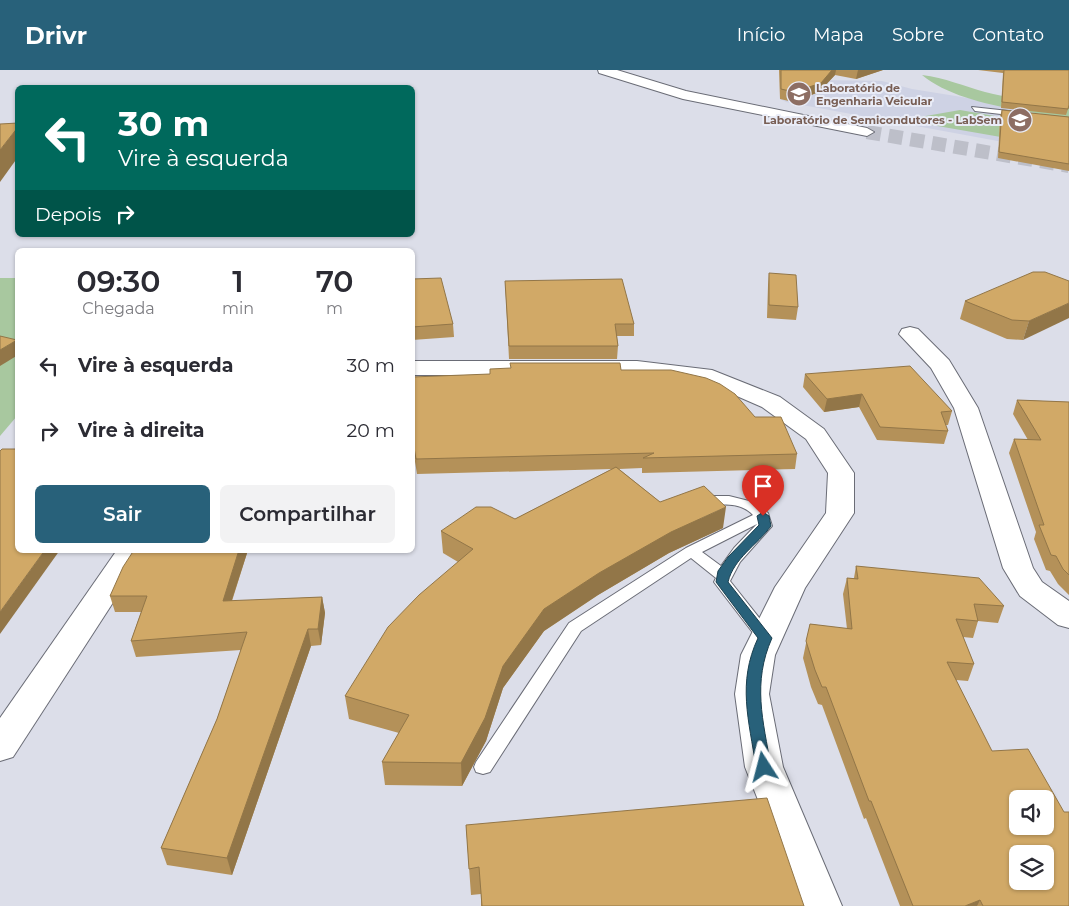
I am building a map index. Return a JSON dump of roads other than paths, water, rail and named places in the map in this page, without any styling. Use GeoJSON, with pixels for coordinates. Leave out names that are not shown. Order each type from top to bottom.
{"type":"FeatureCollection","features":[{"type":"Feature","properties":{"kind":"main road"},"geometry":{"type":"LineString","coordinates":[[604,70],[683,94],[871,129],[739,100],[628,70]]}},
{"type":"Feature","properties":{"kind":"main road"},"geometry":{"type":"LineString","coordinates":[[910,334],[941,365],[966,408],[1018,568],[1031,588],[1069,617]]}},
{"type":"Feature","properties":{"kind":"main road"},"geometry":{"type":"LineString","coordinates":[[415,368],[637,368],[712,377],[771,402],[815,434],[841,473],[840,513],[790,587],[758,655],[752,694],[764,767],[821,906]]}},
{"type":"Feature","properties":{"kind":"main road"},"geometry":{"type":"LineString","coordinates":[[0,746],[130,553]]}},
{"type":"Feature","properties":{"kind":"lane"},"geometry":{"type":"LineString","coordinates":[[975,109],[1032,115]]}},
{"type":"Feature","properties":{"kind":"lane"},"geometry":{"type":"LineString","coordinates":[[689,502],[724,498],[757,509],[763,516],[765,526],[732,560],[722,582],[766,638]]}},
{"type":"Feature","properties":{"kind":"lane"},"geometry":{"type":"LineString","coordinates":[[483,767],[575,626],[691,551],[763,516]]}},
{"type":"Feature","properties":{"kind":"lane"},"geometry":{"type":"LineString","coordinates":[[691,551],[724,576]]}},
{"type":"Feature","properties":{"kind":"tunnel"},"geometry":{"type":"LineString","coordinates":[[867,132],[1069,166]]}},
{"type":"Feature","properties":{"kind":"place","name":"Laboratório de Engenharia Veicular"},"geometry":{"type":"Point","coordinates":[799,94]}},
{"type":"Feature","properties":{"kind":"place","name":"Laboratório de Semicondutores - LabSem"},"geometry":{"type":"Point","coordinates":[1020,120]}}]}
